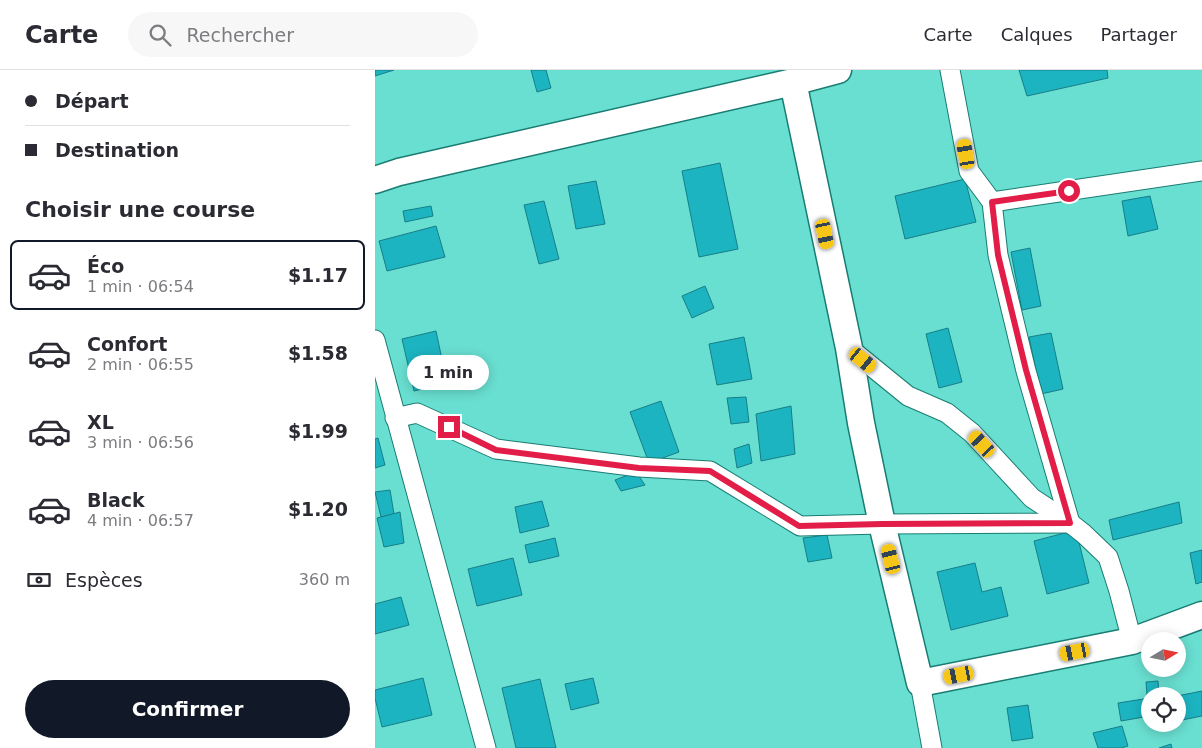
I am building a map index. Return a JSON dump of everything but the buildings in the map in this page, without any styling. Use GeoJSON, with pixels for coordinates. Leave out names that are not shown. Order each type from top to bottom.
{"type":"FeatureCollection","features":[{"type":"Feature","properties":{"kind":"street"},"geometry":{"type":"LineString","coordinates":[[375,180],[792,76],[838,70]]}},
{"type":"Feature","properties":{"kind":"street"},"geometry":{"type":"LineString","coordinates":[[950,70],[969,171],[992,202],[998,255],[1026,370],[1070,523]]}},
{"type":"Feature","properties":{"kind":"street"},"geometry":{"type":"LineString","coordinates":[[792,76],[849,348],[861,423],[882,524],[920,682],[932,748]]}},
{"type":"Feature","properties":{"kind":"street"},"geometry":{"type":"LineString","coordinates":[[992,202],[1202,171]]}},
{"type":"Feature","properties":{"kind":"street"},"geometry":{"type":"LineString","coordinates":[[375,340],[486,748]]}},
{"type":"Feature","properties":{"kind":"street"},"geometry":{"type":"LineString","coordinates":[[849,348],[908,396],[947,413],[972,433],[1032,498],[1070,523],[1108,556],[1132,641]]}},
{"type":"Feature","properties":{"kind":"street"},"geometry":{"type":"LineString","coordinates":[[395,418],[417,413],[496,450],[639,468],[710,471],[799,526],[1070,523]]}},
{"type":"Feature","properties":{"kind":"street"},"geometry":{"type":"LineString","coordinates":[[920,682],[1132,641],[1202,615]]}},
{"type":"Feature","properties":{"kind":"route"},"geometry":{"type":"LineString","coordinates":[[449,427],[496,450],[639,468],[710,471],[799,526],[1070,523],[1026,370],[998,255],[992,202],[1069,191]]}}]}
